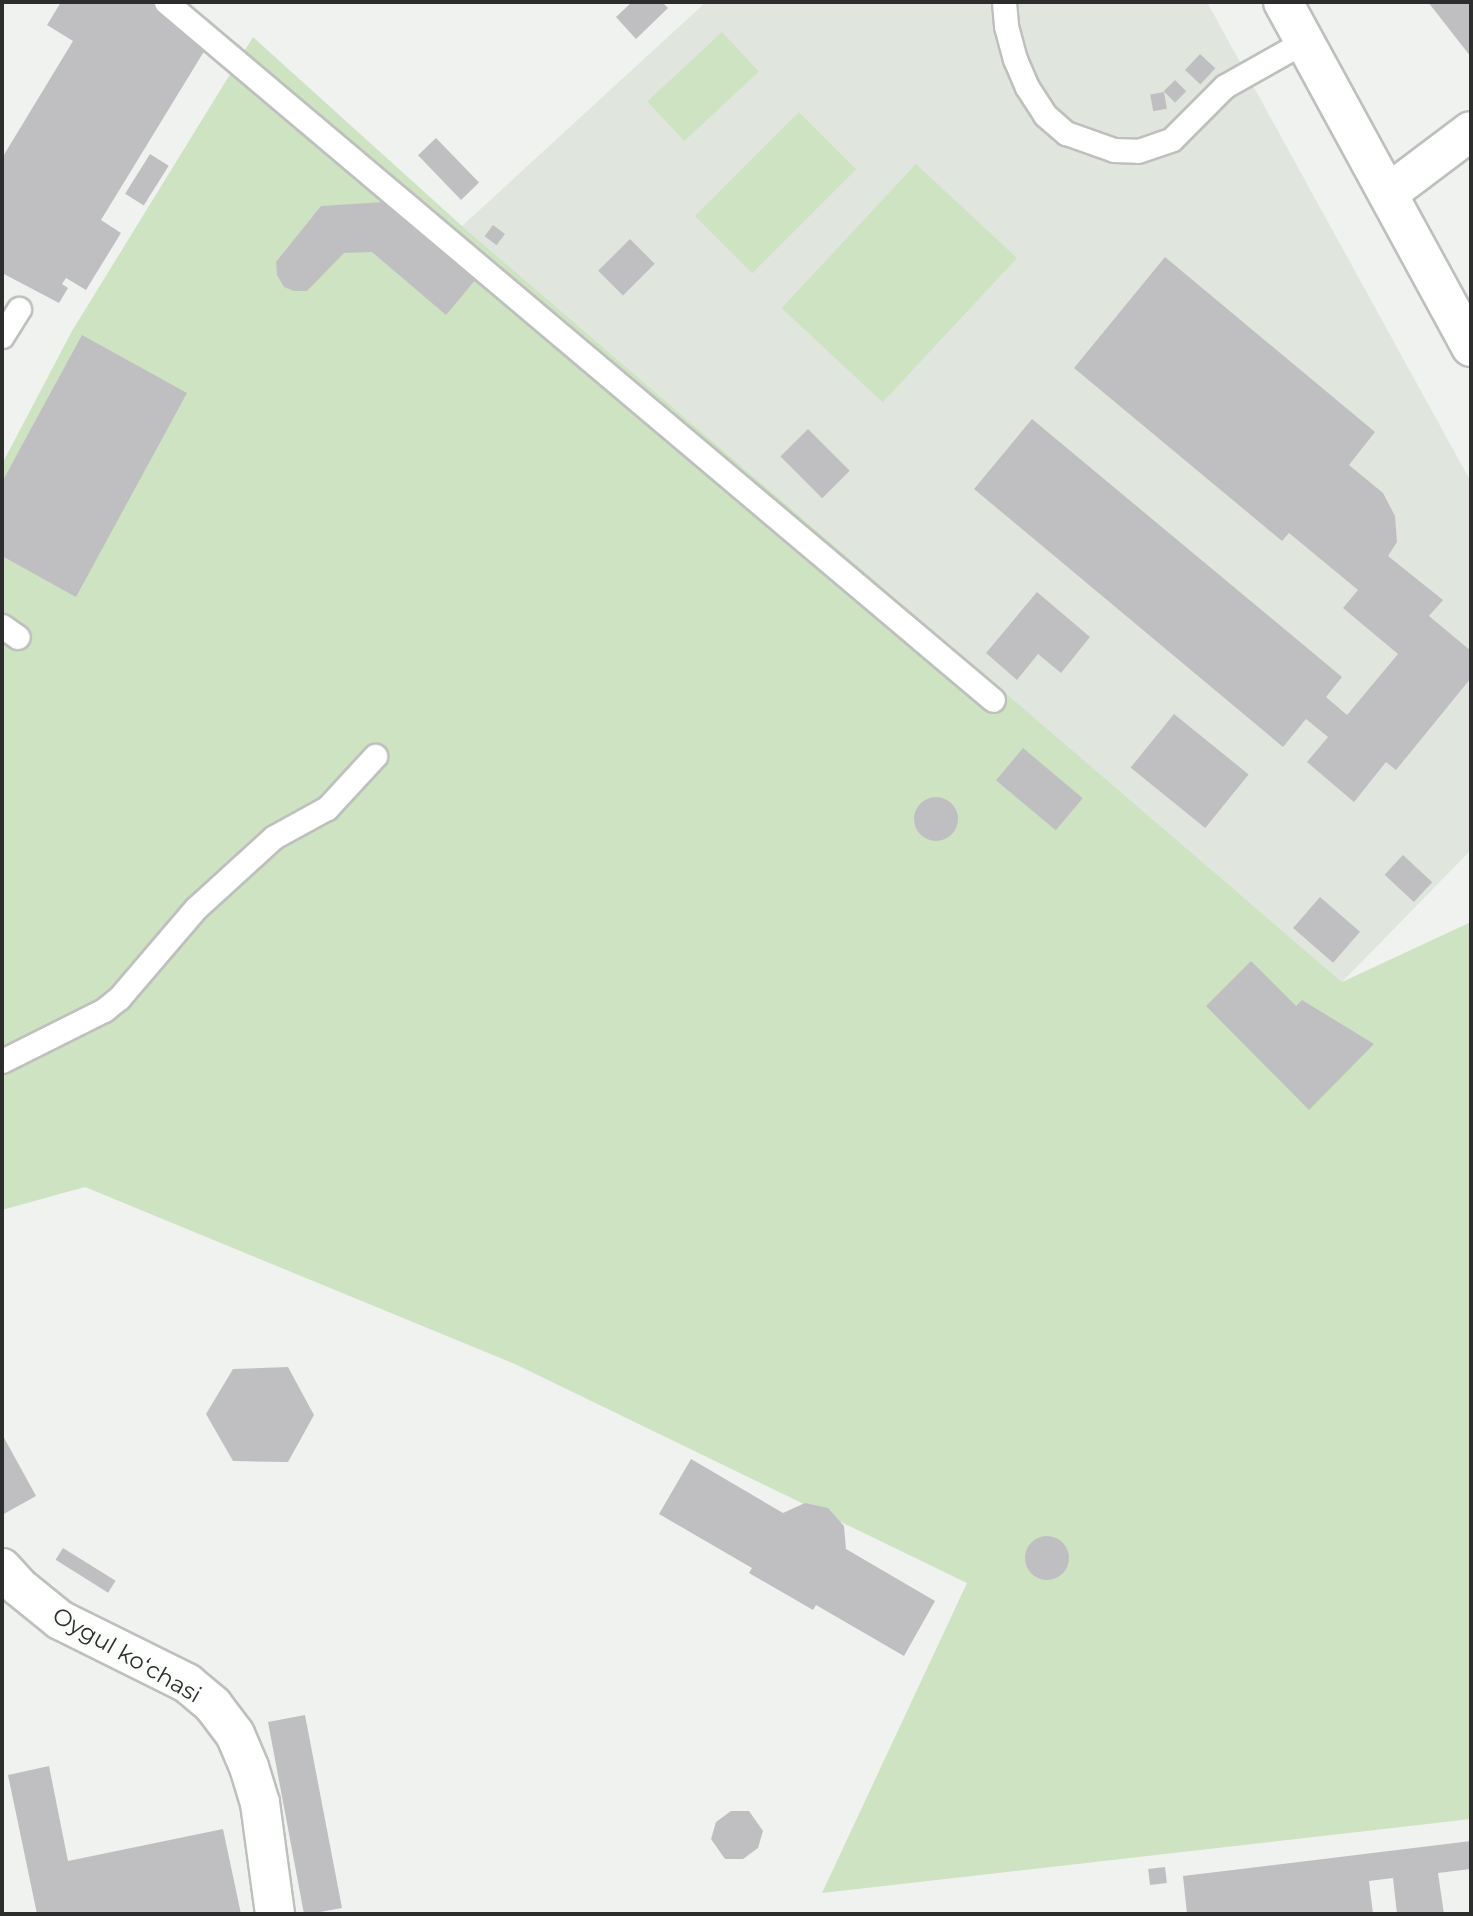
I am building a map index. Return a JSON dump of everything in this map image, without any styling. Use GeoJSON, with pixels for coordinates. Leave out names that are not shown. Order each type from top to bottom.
{"type":"FeatureCollection","features":[{"type":"Feature","properties":{"kind":"street"},"geometry":{"type":"LineString","coordinates":[[1283,2],[1390,192],[1471,346]]}},
{"type":"Feature","properties":{"kind":"street"},"geometry":{"type":"LineString","coordinates":[[1390,192],[1471,131]]}},
{"type":"Feature","properties":{"kind":"street","name":"Oygul koʻchasi"},"geometry":{"type":"LineString","coordinates":[[2,1569],[18,1586],[60,1620],[187,1684],[213,1705],[235,1734],[260,1803],[275,1914]]}},
{"type":"Feature","properties":{"kind":"lane"},"geometry":{"type":"LineString","coordinates":[[166,2],[993,700]]}},
{"type":"Feature","properties":{"kind":"lane"},"geometry":{"type":"LineString","coordinates":[[1004,2],[1006,26],[1015,59],[1027,88],[1045,115],[1066,133],[1114,150],[1146,149],[1172,139],[1225,86],[1306,41]]}},
{"type":"Feature","properties":{"kind":"lane"},"geometry":{"type":"LineString","coordinates":[[2,335],[19,309]]}},
{"type":"Feature","properties":{"kind":"lane"},"geometry":{"type":"LineString","coordinates":[[2,1062],[104,1010],[119,998],[196,908],[274,837],[327,808],[375,756]]}},
{"type":"Feature","properties":{"kind":"shaded area"},"geometry":{"type":"Polygon","coordinates":[[[706,2],[1207,2],[1471,482],[1471,850],[1342,982],[462,226],[706,2]]]}},
{"type":"Feature","properties":{"kind":"green space"},"geometry":{"type":"Polygon","coordinates":[[[722,32],[759,71],[684,141],[647,102],[722,32]]]}},
{"type":"Feature","properties":{"kind":"green space"},"geometry":{"type":"Polygon","coordinates":[[[253,37],[462,226],[1342,982],[1471,922],[1471,1819],[822,1893],[967,1583],[517,1365],[85,1187],[2,1210],[2,464],[72,331],[253,37]]]}},
{"type":"Feature","properties":{"kind":"green space"},"geometry":{"type":"Polygon","coordinates":[[[799,112],[856,169],[752,273],[695,216],[799,112]]]}},
{"type":"Feature","properties":{"kind":"green space"},"geometry":{"type":"Polygon","coordinates":[[[916,164],[1017,258],[883,402],[782,308],[916,164]]]}},
{"type":"Feature","properties":{"kind":"building"},"geometry":{"type":"Polygon","coordinates":[[[61,2],[149,2],[211,40],[101,220],[121,233],[86,290],[66,278],[62,284],[68,288],[59,303],[2,273],[2,158],[73,41],[47,25],[61,2]]]}},
{"type":"Feature","properties":{"kind":"building"},"geometry":{"type":"Polygon","coordinates":[[[632,2],[662,2],[668,8],[636,39],[616,17],[632,2]]]}},
{"type":"Feature","properties":{"kind":"building"},"geometry":{"type":"Polygon","coordinates":[[[1428,2],[1471,2],[1471,57],[1428,2]]]}},
{"type":"Feature","properties":{"kind":"building"},"geometry":{"type":"Polygon","coordinates":[[[1200,54],[1215,68],[1200,84],[1185,70],[1200,54]]]}},
{"type":"Feature","properties":{"kind":"building"},"geometry":{"type":"Polygon","coordinates":[[[1175,80],[1186,91],[1175,103],[1164,91],[1175,80]]]}},
{"type":"Feature","properties":{"kind":"building"},"geometry":{"type":"Polygon","coordinates":[[[1164,92],[1167,109],[1153,111],[1150,94],[1164,92]]]}},
{"type":"Feature","properties":{"kind":"building"},"geometry":{"type":"Polygon","coordinates":[[[436,138],[479,183],[461,200],[418,155],[436,138]]]}},
{"type":"Feature","properties":{"kind":"building"},"geometry":{"type":"Polygon","coordinates":[[[150,154],[169,166],[144,206],[125,194],[150,154]]]}},
{"type":"Feature","properties":{"kind":"building"},"geometry":{"type":"Polygon","coordinates":[[[384,202],[476,279],[446,315],[372,252],[344,253],[307,291],[294,291],[284,287],[277,275],[276,262],[321,206],[384,202]]]}},
{"type":"Feature","properties":{"kind":"building"},"geometry":{"type":"Polygon","coordinates":[[[493,225],[505,234],[497,245],[485,236],[493,225]]]}},
{"type":"Feature","properties":{"kind":"building"},"geometry":{"type":"Polygon","coordinates":[[[630,239],[655,264],[623,296],[598,271],[630,239]]]}},
{"type":"Feature","properties":{"kind":"building"},"geometry":{"type":"Polygon","coordinates":[[[1165,257],[1375,432],[1349,465],[1383,493],[1395,516],[1397,542],[1388,556],[1443,600],[1429,616],[1471,651],[1471,678],[1396,770],[1386,762],[1354,802],[1307,762],[1328,737],[1306,719],[1283,747],[974,489],[1032,419],[1342,677],[1326,697],[1347,715],[1398,654],[1343,608],[1358,590],[1289,533],[1282,541],[1074,368],[1165,257]]]}},
{"type":"Feature","properties":{"kind":"building"},"geometry":{"type":"Polygon","coordinates":[[[82,335],[187,393],[76,597],[2,556],[2,482],[82,335]]]}},
{"type":"Feature","properties":{"kind":"building"},"geometry":{"type":"Polygon","coordinates":[[[808,429],[850,471],[822,498],[780,457],[808,429]]]}},
{"type":"Feature","properties":{"kind":"building"},"geometry":{"type":"Polygon","coordinates":[[[1037,592],[1090,637],[1061,673],[1038,654],[1017,680],[986,653],[1037,592]]]}},
{"type":"Feature","properties":{"kind":"building"},"geometry":{"type":"Polygon","coordinates":[[[1174,714],[1249,774],[1205,828],[1131,768],[1174,714]]]}},
{"type":"Feature","properties":{"kind":"building"},"geometry":{"type":"Polygon","coordinates":[[[1023,748],[1083,798],[1056,830],[996,780],[1023,748]]]}},
{"type":"Feature","properties":{"kind":"building"},"geometry":{"type":"Polygon","coordinates":[[[936,797],[951,804],[958,819],[951,834],[936,841],[921,834],[914,819],[921,804],[936,797]]]}},
{"type":"Feature","properties":{"kind":"building"},"geometry":{"type":"Polygon","coordinates":[[[1403,855],[1432,882],[1414,902],[1385,875],[1403,855]]]}},
{"type":"Feature","properties":{"kind":"building"},"geometry":{"type":"Polygon","coordinates":[[[1320,897],[1360,932],[1333,963],[1293,928],[1320,897]]]}},
{"type":"Feature","properties":{"kind":"building"},"geometry":{"type":"Polygon","coordinates":[[[1251,961],[1296,1006],[1302,1000],[1374,1044],[1309,1110],[1206,1006],[1251,961]]]}},
{"type":"Feature","properties":{"kind":"building"},"geometry":{"type":"Polygon","coordinates":[[[288,1367],[314,1415],[288,1462],[233,1461],[206,1414],[233,1369],[288,1367]]]}},
{"type":"Feature","properties":{"kind":"building"},"geometry":{"type":"Polygon","coordinates":[[[2,1434],[36,1496],[2,1515],[2,1434]]]}},
{"type":"Feature","properties":{"kind":"building"},"geometry":{"type":"Polygon","coordinates":[[[691,1459],[783,1513],[805,1503],[828,1508],[844,1526],[846,1549],[935,1601],[904,1656],[816,1605],[813,1610],[749,1573],[752,1568],[659,1514],[691,1459]]]}},
{"type":"Feature","properties":{"kind":"building"},"geometry":{"type":"Polygon","coordinates":[[[1047,1536],[1062,1543],[1069,1558],[1062,1573],[1047,1580],[1032,1573],[1025,1558],[1032,1543],[1047,1536]]]}},
{"type":"Feature","properties":{"kind":"building"},"geometry":{"type":"Polygon","coordinates":[[[63,1548],[116,1581],[108,1593],[56,1560],[63,1548]]]}},
{"type":"Feature","properties":{"kind":"building"},"geometry":{"type":"Polygon","coordinates":[[[305,1715],[342,1908],[309,1914],[304,1914],[268,1722],[305,1715]]]}},
{"type":"Feature","properties":{"kind":"building"},"geometry":{"type":"Polygon","coordinates":[[[49,1766],[68,1861],[223,1829],[241,1914],[37,1914],[8,1775],[49,1766]]]}},
{"type":"Feature","properties":{"kind":"building"},"geometry":{"type":"Polygon","coordinates":[[[731,1811],[749,1811],[763,1831],[758,1848],[743,1859],[725,1859],[711,1839],[716,1822],[731,1811]]]}},
{"type":"Feature","properties":{"kind":"building"},"geometry":{"type":"Polygon","coordinates":[[[1471,1841],[1471,1869],[1438,1873],[1444,1914],[1397,1914],[1393,1878],[1369,1881],[1373,1914],[1187,1914],[1183,1876],[1471,1841]]]}},
{"type":"Feature","properties":{"kind":"building"},"geometry":{"type":"Polygon","coordinates":[[[1165,1867],[1167,1883],[1150,1885],[1148,1869],[1165,1867]]]}}]}
